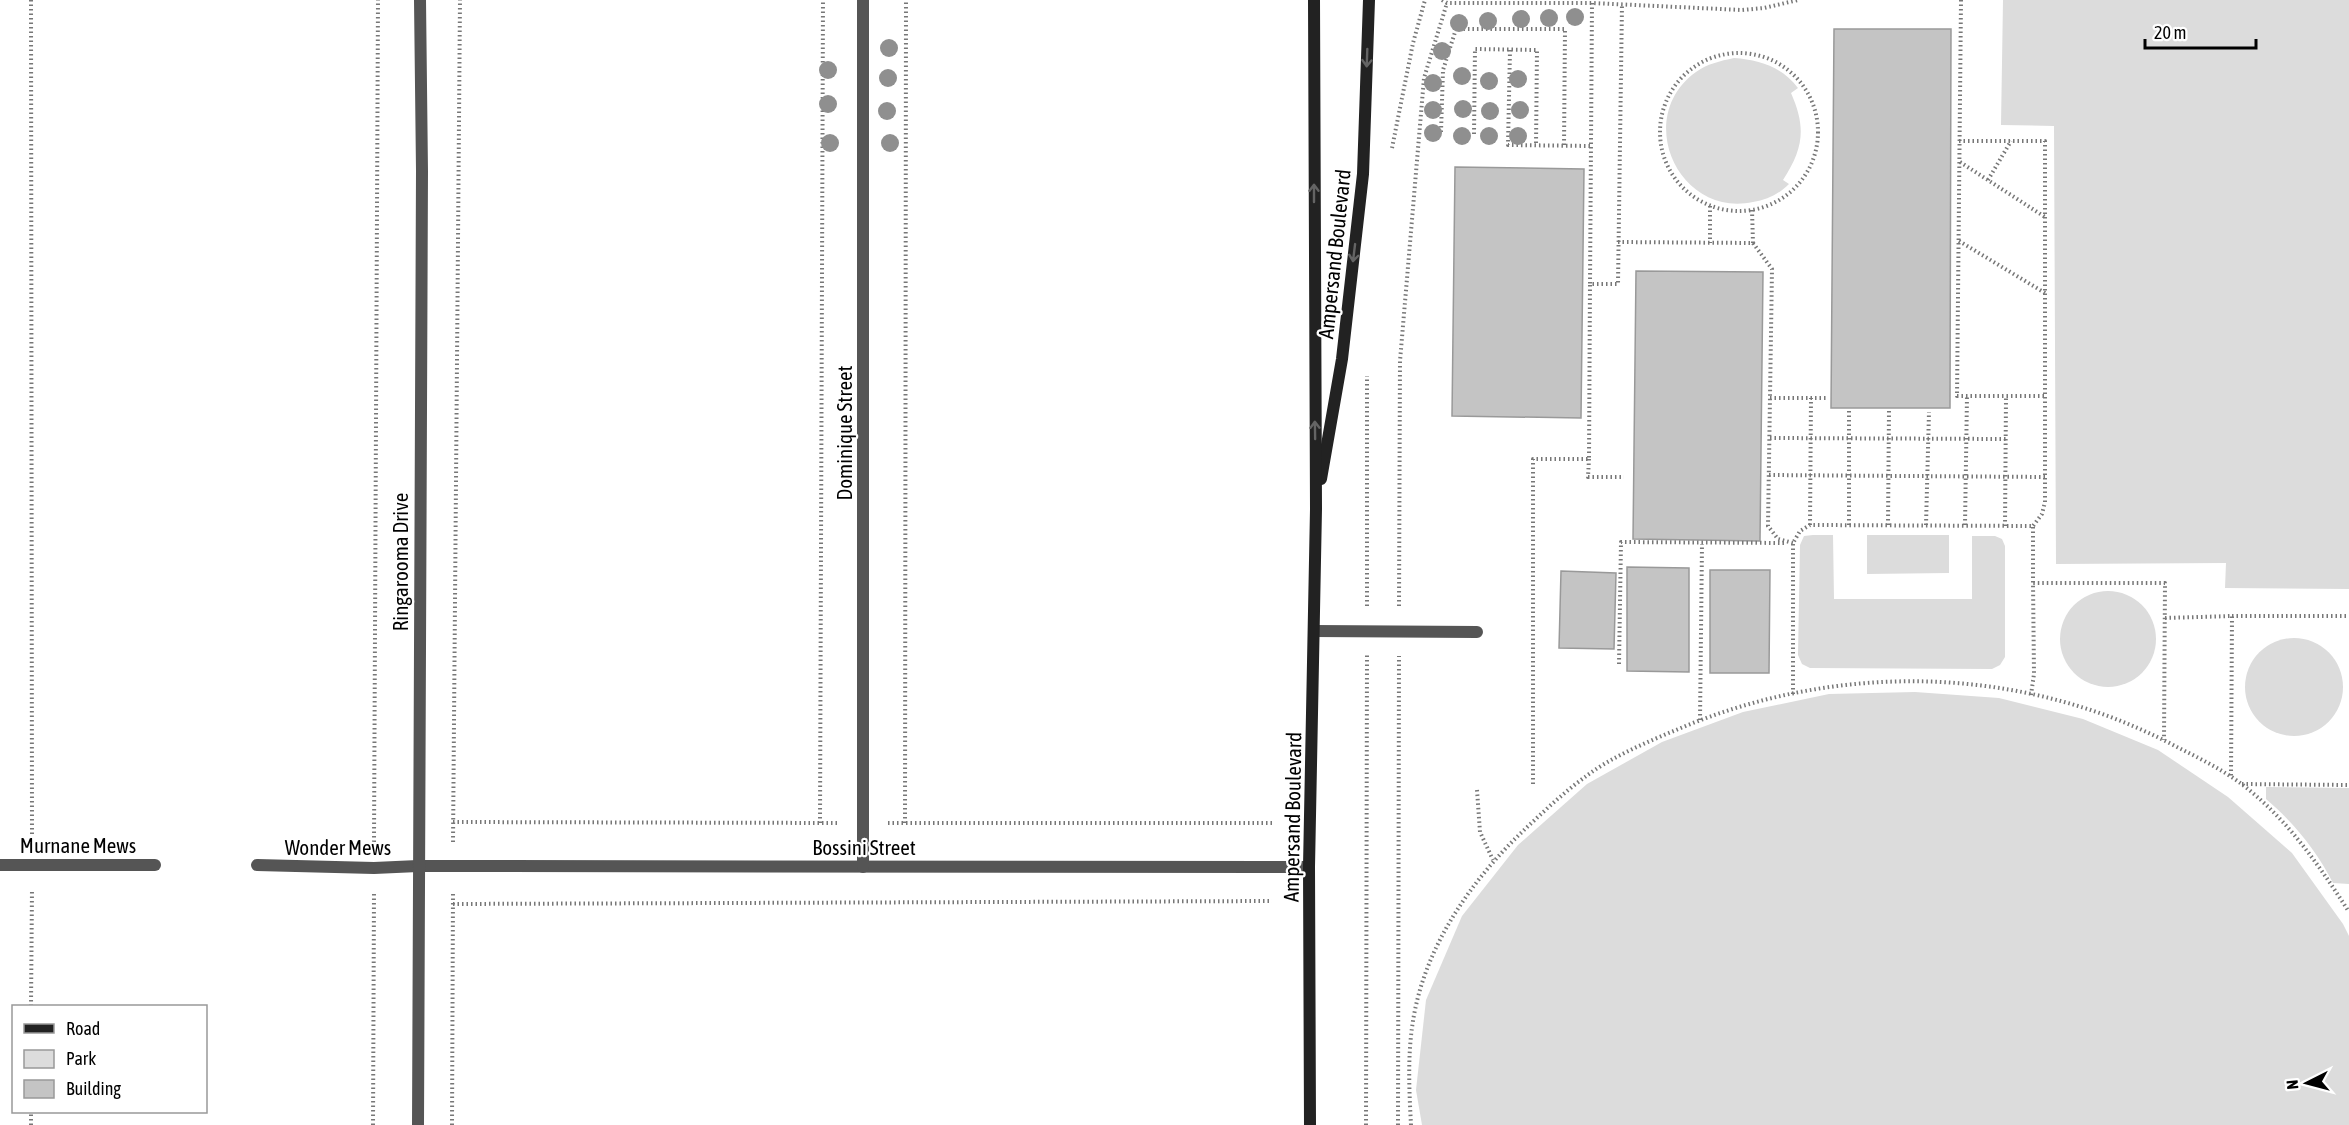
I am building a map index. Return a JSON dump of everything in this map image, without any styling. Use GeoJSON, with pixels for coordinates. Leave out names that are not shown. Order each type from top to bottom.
{"type":"FeatureCollection","features":[{"type":"Feature","properties":{"kind":"street","name":"Ringarooma Drive"},"geometry":{"type":"LineString","coordinates":[[418,1125],[422,183],[420,0]]}},
{"type":"Feature","properties":{"kind":"street","name":"Dominique Street"},"geometry":{"type":"LineString","coordinates":[[863,0],[863,867]]}},
{"type":"Feature","properties":{"kind":"street","name":"Ampersand Boulevard"},"geometry":{"type":"LineString","coordinates":[[1310,1125],[1310,867],[1316,509],[1314,0]]}},
{"type":"Feature","properties":{"kind":"street","name":"Ampersand Boulevard"},"geometry":{"type":"LineString","coordinates":[[1316,509],[1342,359],[1363,174],[1369,0]]}},
{"type":"Feature","properties":{"kind":"street"},"geometry":{"type":"LineString","coordinates":[[1314,631],[1477,632]]}},
{"type":"Feature","properties":{"kind":"street","name":"Murnane Mews"},"geometry":{"type":"LineString","coordinates":[[0,864],[155,865]]}},
{"type":"Feature","properties":{"kind":"street","name":"Wonder Mews"},"geometry":{"type":"LineString","coordinates":[[257,866],[374,868],[418,866]]}},
{"type":"Feature","properties":{"kind":"street","name":"Bossini Street"},"geometry":{"type":"LineString","coordinates":[[418,866],[1310,867]]}},
{"type":"Feature","properties":{"kind":"path"},"geometry":{"type":"LineString","coordinates":[[31,0],[31,1005]]}},
{"type":"Feature","properties":{"kind":"path"},"geometry":{"type":"LineString","coordinates":[[373,1125],[378,0]]}},
{"type":"Feature","properties":{"kind":"path"},"geometry":{"type":"LineString","coordinates":[[453,1125],[453,822],[460,0]]}},
{"type":"Feature","properties":{"kind":"path"},"geometry":{"type":"LineString","coordinates":[[820,823],[823,0]]}},
{"type":"Feature","properties":{"kind":"path"},"geometry":{"type":"LineString","coordinates":[[905,823],[906,0]]}},
{"type":"Feature","properties":{"kind":"path"},"geometry":{"type":"LineString","coordinates":[[1391,157],[1413,43],[1425,0]]}},
{"type":"Feature","properties":{"kind":"path"},"geometry":{"type":"LineString","coordinates":[[1442,0],[1447,3],[1592,3],[1742,10],[1764,8],[1798,0]]}},
{"type":"Feature","properties":{"kind":"path"},"geometry":{"type":"LineString","coordinates":[[1961,0],[1957,396],[2046,396]]}},
{"type":"Feature","properties":{"kind":"path"},"geometry":{"type":"LineString","coordinates":[[1398,1125],[1401,349],[1424,78],[1447,3]]}},
{"type":"Feature","properties":{"kind":"path"},"geometry":{"type":"LineString","coordinates":[[1592,3],[1588,477],[1624,477]]}},
{"type":"Feature","properties":{"kind":"path"},"geometry":{"type":"LineString","coordinates":[[1590,284],[1618,284],[1622,4]]}},
{"type":"Feature","properties":{"kind":"path"},"geometry":{"type":"LineString","coordinates":[[1441,132],[1443,70],[1456,29],[1565,30],[1564,146]]}},
{"type":"Feature","properties":{"kind":"path"},"geometry":{"type":"LineString","coordinates":[[1474,134],[1475,49],[1537,50],[1536,145]]}},
{"type":"Feature","properties":{"kind":"path"},"geometry":{"type":"LineString","coordinates":[[1509,50],[1508,145],[1591,146]]}},
{"type":"Feature","properties":{"kind":"path"},"geometry":{"type":"LineString","coordinates":[[1735,52],[1759,55],[1781,64],[1799,80],[1812,100],[1818,123],[1817,147],[1809,170],[1794,189],[1775,203],[1752,210],[1731,211],[1710,206],[1689,194],[1673,177],[1663,154],[1659,131],[1663,107],[1674,86],[1690,69],[1711,57],[1735,52]]}},
{"type":"Feature","properties":{"kind":"path"},"geometry":{"type":"LineString","coordinates":[[1959,141],[2045,141],[2045,502],[2042,514],[2033,526],[2034,674],[2031,695]]}},
{"type":"Feature","properties":{"kind":"path"},"geometry":{"type":"LineString","coordinates":[[1988,180],[2011,141]]}},
{"type":"Feature","properties":{"kind":"path"},"geometry":{"type":"LineString","coordinates":[[1959,161],[2045,217]]}},
{"type":"Feature","properties":{"kind":"path"},"geometry":{"type":"LineString","coordinates":[[1710,206],[1710,243]]}},
{"type":"Feature","properties":{"kind":"path"},"geometry":{"type":"LineString","coordinates":[[1752,210],[1753,243],[1772,269],[1768,526],[1778,539],[1793,543]]}},
{"type":"Feature","properties":{"kind":"path"},"geometry":{"type":"LineString","coordinates":[[1958,241],[2045,293]]}},
{"type":"Feature","properties":{"kind":"path"},"geometry":{"type":"LineString","coordinates":[[1618,242],[1753,243]]}},
{"type":"Feature","properties":{"kind":"path"},"geometry":{"type":"LineString","coordinates":[[1366,1125],[1367,371]]}},
{"type":"Feature","properties":{"kind":"path"},"geometry":{"type":"LineString","coordinates":[[1965,525],[1967,396]]}},
{"type":"Feature","properties":{"kind":"path"},"geometry":{"type":"LineString","coordinates":[[2005,526],[2006,397]]}},
{"type":"Feature","properties":{"kind":"path"},"geometry":{"type":"LineString","coordinates":[[1770,398],[1826,398]]}},
{"type":"Feature","properties":{"kind":"path"},"geometry":{"type":"LineString","coordinates":[[1810,525],[1811,398]]}},
{"type":"Feature","properties":{"kind":"path"},"geometry":{"type":"LineString","coordinates":[[1848,525],[1849,411]]}},
{"type":"Feature","properties":{"kind":"path"},"geometry":{"type":"LineString","coordinates":[[1888,525],[1889,411]]}},
{"type":"Feature","properties":{"kind":"path"},"geometry":{"type":"LineString","coordinates":[[1926,525],[1929,412]]}},
{"type":"Feature","properties":{"kind":"path"},"geometry":{"type":"LineString","coordinates":[[1770,438],[2006,439]]}},
{"type":"Feature","properties":{"kind":"path"},"geometry":{"type":"LineString","coordinates":[[1533,784],[1533,459],[1589,459]]}},
{"type":"Feature","properties":{"kind":"path"},"geometry":{"type":"LineString","coordinates":[[1769,475],[2045,477]]}},
{"type":"Feature","properties":{"kind":"path"},"geometry":{"type":"LineString","coordinates":[[1793,694],[1793,543],[1800,531],[1810,525],[2033,526]]}},
{"type":"Feature","properties":{"kind":"path"},"geometry":{"type":"LineString","coordinates":[[1619,664],[1621,542],[1793,543]]}},
{"type":"Feature","properties":{"kind":"path"},"geometry":{"type":"LineString","coordinates":[[1700,720],[1702,544]]}},
{"type":"Feature","properties":{"kind":"path"},"geometry":{"type":"LineString","coordinates":[[2033,583],[2165,583],[2164,740]]}},
{"type":"Feature","properties":{"kind":"path"},"geometry":{"type":"LineString","coordinates":[[2231,778],[2232,616]]}},
{"type":"Feature","properties":{"kind":"path"},"geometry":{"type":"LineString","coordinates":[[2165,618],[2349,616]]}},
{"type":"Feature","properties":{"kind":"path"},"geometry":{"type":"LineString","coordinates":[[1411,1125],[1408,1070],[1415,1010],[1431,960],[1461,903],[1493,860],[1586,775],[1639,746],[1700,720],[1765,699],[1828,687],[1930,680],[1985,685],[2075,704],[2135,725],[2241,783],[2280,817],[2323,870],[2349,912]]}},
{"type":"Feature","properties":{"kind":"path"},"geometry":{"type":"LineString","coordinates":[[2241,783],[2349,785]]}},
{"type":"Feature","properties":{"kind":"path"},"geometry":{"type":"LineString","coordinates":[[1477,790],[1480,832],[1493,860]]}},
{"type":"Feature","properties":{"kind":"path"},"geometry":{"type":"LineString","coordinates":[[453,904],[1272,901]]}},
{"type":"Feature","properties":{"kind":"green space"},"geometry":{"type":"Polygon","coordinates":[[[2003,0],[2349,0],[2349,589],[2225,588],[2226,563],[2056,564],[2054,126],[2001,125],[2003,0]]]}},
{"type":"Feature","properties":{"kind":"green space"},"geometry":{"type":"Polygon","coordinates":[[[1734,58],[1770,66],[1785,75],[1798,88],[1791,93],[1801,127],[1799,147],[1783,180],[1789,184],[1772,196],[1753,202],[1726,203],[1704,195],[1685,180],[1673,160],[1667,137],[1668,114],[1677,91],[1700,69],[1734,58]]]}},
{"type":"Feature","properties":{"kind":"green space"},"geometry":{"type":"Polygon","coordinates":[[[1833,535],[1834,599],[1972,599],[1972,536],[1995,536],[2002,539],[2005,546],[2005,657],[2000,665],[1992,669],[1810,668],[1802,664],[1798,655],[1800,545],[1804,536],[1833,535]]]}},
{"type":"Feature","properties":{"kind":"green space"},"geometry":{"type":"Polygon","coordinates":[[[1867,535],[1949,535],[1949,573],[1867,574],[1867,535]]]}},
{"type":"Feature","properties":{"kind":"green space"},"geometry":{"type":"Polygon","coordinates":[[[2108,591],[2126,595],[2142,605],[2152,621],[2156,639],[2152,657],[2142,673],[2126,683],[2108,687],[2090,683],[2074,673],[2064,657],[2060,639],[2064,621],[2074,605],[2090,595],[2108,591]]]}},
{"type":"Feature","properties":{"kind":"green space"},"geometry":{"type":"Polygon","coordinates":[[[2294,638],[2313,641],[2329,652],[2340,668],[2343,687],[2340,706],[2329,722],[2313,733],[2294,736],[2275,733],[2259,722],[2248,706],[2245,687],[2248,668],[2259,652],[2275,641],[2294,638]]]}},
{"type":"Feature","properties":{"kind":"green space"},"geometry":{"type":"Polygon","coordinates":[[[1915,692],[1999,698],[2083,719],[2158,750],[2228,797],[2292,853],[2343,924],[2349,936],[2349,1125],[1422,1125],[1416,1090],[1426,1000],[1462,916],[1518,845],[1587,784],[1662,742],[1743,712],[1829,694],[1915,692]]]}},
{"type":"Feature","properties":{"kind":"green space"},"geometry":{"type":"Polygon","coordinates":[[[2266,787],[2349,788],[2349,884],[2333,883],[2304,838],[2266,799],[2266,787]]]}},
{"type":"Feature","properties":{"kind":"building"},"geometry":{"type":"Polygon","coordinates":[[[1834,29],[1951,29],[1950,408],[1831,408],[1834,29]]]}},
{"type":"Feature","properties":{"kind":"building"},"geometry":{"type":"Polygon","coordinates":[[[1455,167],[1584,169],[1581,418],[1452,416],[1455,167]]]}},
{"type":"Feature","properties":{"kind":"building"},"geometry":{"type":"Polygon","coordinates":[[[1636,271],[1763,272],[1760,541],[1633,539],[1636,271]]]}},
{"type":"Feature","properties":{"kind":"building"},"geometry":{"type":"Polygon","coordinates":[[[1627,567],[1689,568],[1689,672],[1627,671],[1627,567]]]}},
{"type":"Feature","properties":{"kind":"building"},"geometry":{"type":"Polygon","coordinates":[[[1710,570],[1770,570],[1769,673],[1710,673],[1710,570]]]}},
{"type":"Feature","properties":{"kind":"building"},"geometry":{"type":"Polygon","coordinates":[[[1561,571],[1616,573],[1614,649],[1559,648],[1561,571]]]}}]}
